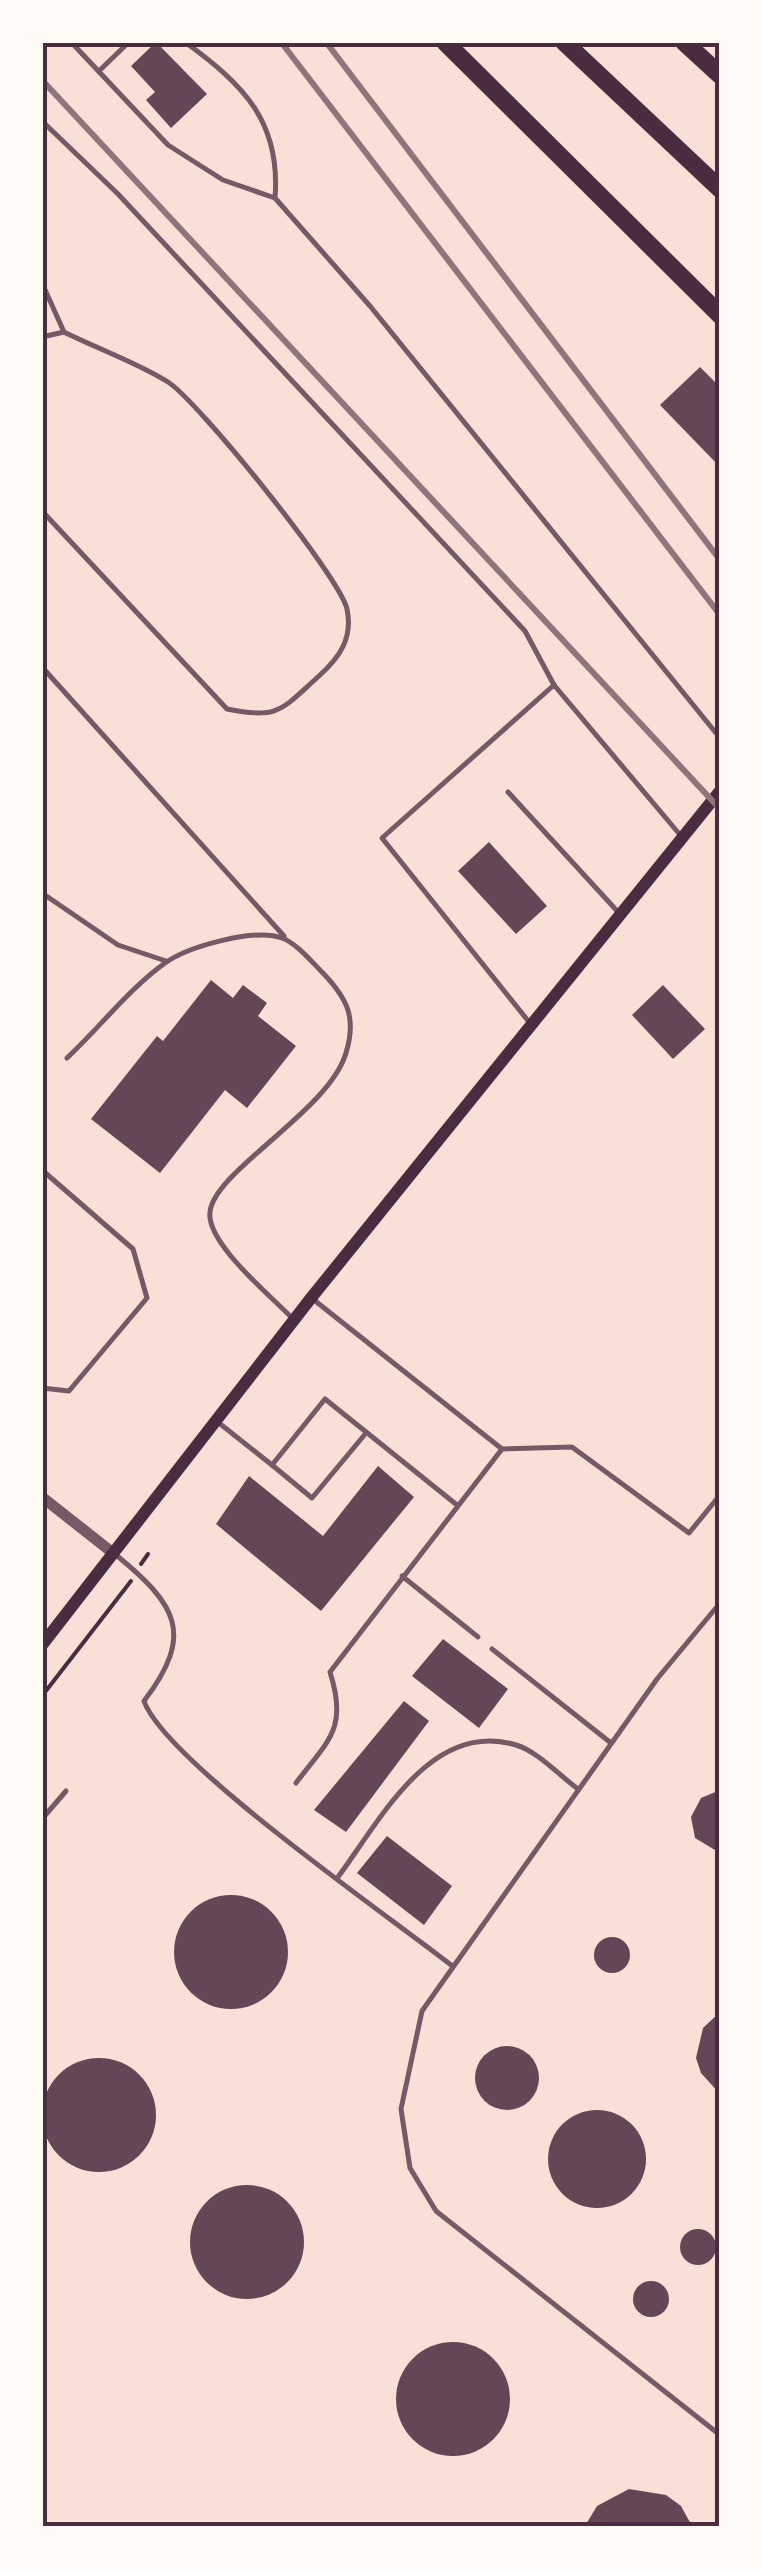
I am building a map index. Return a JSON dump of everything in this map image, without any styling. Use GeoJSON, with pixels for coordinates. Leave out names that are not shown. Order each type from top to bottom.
{"type":"FeatureCollection","features":[{"type":"Feature","properties":{"kind":"highway"},"geometry":{"type":"LineString","coordinates":[[445,42],[720,315]]}},
{"type":"Feature","properties":{"kind":"highway"},"geometry":{"type":"LineString","coordinates":[[564,42],[720,189]]}},
{"type":"Feature","properties":{"kind":"highway"},"geometry":{"type":"LineString","coordinates":[[684,42],[720,75]]}},
{"type":"Feature","properties":{"kind":"main road"},"geometry":{"type":"LineString","coordinates":[[42,1645],[294,1320],[720,791]]}},
{"type":"Feature","properties":{"kind":"street"},"geometry":{"type":"LineString","coordinates":[[42,1497],[114,1553]]}},
{"type":"Feature","properties":{"kind":"lane"},"geometry":{"type":"LineString","coordinates":[[71,42],[168,145],[223,180],[275,198],[370,306],[720,738]]}},
{"type":"Feature","properties":{"kind":"lane"},"geometry":{"type":"LineString","coordinates":[[99,71],[129,42]]}},
{"type":"Feature","properties":{"kind":"lane"},"geometry":{"type":"LineString","coordinates":[[184,42],[248,99],[274,141],[278,162],[275,198]]}},
{"type":"Feature","properties":{"kind":"lane"},"geometry":{"type":"LineString","coordinates":[[42,121],[132,208],[526,631],[554,685],[681,836]]}},
{"type":"Feature","properties":{"kind":"lane"},"geometry":{"type":"LineString","coordinates":[[42,283],[64,332],[170,384],[330,574],[347,607],[349,637],[334,662],[279,712],[252,714],[227,709],[42,511]]}},
{"type":"Feature","properties":{"kind":"lane"},"geometry":{"type":"LineString","coordinates":[[42,338],[64,332]]}},
{"type":"Feature","properties":{"kind":"lane"},"geometry":{"type":"LineString","coordinates":[[42,667],[286,938],[344,996],[353,1019],[346,1056],[316,1102],[251,1158],[212,1201],[210,1224],[222,1245],[294,1320]]}},
{"type":"Feature","properties":{"kind":"lane"},"geometry":{"type":"LineString","coordinates":[[530,1024],[382,838],[554,685]]}},
{"type":"Feature","properties":{"kind":"lane"},"geometry":{"type":"LineString","coordinates":[[508,792],[619,913]]}},
{"type":"Feature","properties":{"kind":"lane"},"geometry":{"type":"LineString","coordinates":[[42,893],[118,945],[167,961]]}},
{"type":"Feature","properties":{"kind":"lane"},"geometry":{"type":"LineString","coordinates":[[67,1058],[167,961],[214,943],[261,933],[286,938]]}},
{"type":"Feature","properties":{"kind":"lane"},"geometry":{"type":"LineString","coordinates":[[42,1170],[132,1249],[146,1298],[69,1391],[42,1388]]}},
{"type":"Feature","properties":{"kind":"lane"},"geometry":{"type":"LineString","coordinates":[[312,1298],[502,1449],[572,1447],[690,1534],[720,1496]]}},
{"type":"Feature","properties":{"kind":"lane"},"geometry":{"type":"LineString","coordinates":[[272,1465],[325,1399],[457,1505]]}},
{"type":"Feature","properties":{"kind":"lane"},"geometry":{"type":"LineString","coordinates":[[216,1421],[312,1498],[366,1432]]}},
{"type":"Feature","properties":{"kind":"lane"},"geometry":{"type":"LineString","coordinates":[[296,1784],[335,1732],[340,1718],[330,1672],[502,1449]]}},
{"type":"Feature","properties":{"kind":"lane"},"geometry":{"type":"LineString","coordinates":[[114,1553],[168,1605],[177,1628],[168,1670],[144,1701],[150,1718],[181,1750],[451,1965]]}},
{"type":"Feature","properties":{"kind":"lane"},"geometry":{"type":"LineString","coordinates":[[402,1576],[478,1637]]}},
{"type":"Feature","properties":{"kind":"lane"},"geometry":{"type":"LineString","coordinates":[[720,1603],[611,1743],[451,1965],[422,2011],[400,2109],[410,2168],[436,2211],[720,2435]]}},
{"type":"Feature","properties":{"kind":"lane"},"geometry":{"type":"LineString","coordinates":[[492,1649],[611,1743]]}},
{"type":"Feature","properties":{"kind":"lane"},"geometry":{"type":"LineString","coordinates":[[338,1876],[433,1758],[457,1746],[485,1740],[518,1745],[578,1789]]}},
{"type":"Feature","properties":{"kind":"lane"},"geometry":{"type":"LineString","coordinates":[[42,1819],[66,1791]]}},
{"type":"Feature","properties":{"kind":"path"},"geometry":{"type":"LineString","coordinates":[[42,1696],[127,1588]]}},
{"type":"Feature","properties":{"kind":"building"},"geometry":{"type":"Polygon","coordinates":[[[156,42],[207,94],[171,128],[146,100],[155,92],[131,66],[156,42]]]}},
{"type":"Feature","properties":{"kind":"building"},"geometry":{"type":"Polygon","coordinates":[[[700,367],[720,387],[720,467],[660,405],[700,367]]]}},
{"type":"Feature","properties":{"kind":"building"},"geometry":{"type":"Polygon","coordinates":[[[489,842],[547,906],[516,934],[458,871],[489,842]]]}},
{"type":"Feature","properties":{"kind":"building"},"geometry":{"type":"Polygon","coordinates":[[[211,980],[233,998],[243,985],[267,1003],[258,1016],[296,1046],[247,1108],[225,1090],[160,1173],[91,1119],[157,1036],[163,1041],[211,980]]]}},
{"type":"Feature","properties":{"kind":"building"},"geometry":{"type":"Polygon","coordinates":[[[663,985],[705,1029],[673,1059],[632,1015],[663,985]]]}},
{"type":"Feature","properties":{"kind":"building"},"geometry":{"type":"Polygon","coordinates":[[[378,1466],[414,1497],[321,1611],[216,1524],[249,1476],[323,1536],[378,1466]]]}},
{"type":"Feature","properties":{"kind":"building"},"geometry":{"type":"Polygon","coordinates":[[[443,1639],[508,1689],[479,1728],[412,1676],[443,1639]]]}},
{"type":"Feature","properties":{"kind":"building"},"geometry":{"type":"Polygon","coordinates":[[[404,1701],[429,1721],[346,1832],[314,1810],[404,1701]]]}},
{"type":"Feature","properties":{"kind":"building"},"geometry":{"type":"Polygon","coordinates":[[[720,1790],[720,1853],[695,1838],[691,1817],[701,1798],[720,1790]]]}},
{"type":"Feature","properties":{"kind":"building"},"geometry":{"type":"Polygon","coordinates":[[[387,1836],[452,1886],[424,1925],[357,1873],[387,1836]]]}},
{"type":"Feature","properties":{"kind":"building"},"geometry":{"type":"Polygon","coordinates":[[[231,1895],[253,1899],[272,1911],[284,1930],[288,1952],[284,1974],[272,1993],[253,2005],[231,2009],[209,2005],[190,1993],[178,1974],[174,1952],[178,1930],[190,1911],[209,1899],[231,1895]]]}},
{"type":"Feature","properties":{"kind":"building"},"geometry":{"type":"Polygon","coordinates":[[[612,1937],[624,1943],[630,1955],[624,1967],[612,1973],[600,1967],[594,1955],[600,1943],[612,1937]]]}},
{"type":"Feature","properties":{"kind":"building"},"geometry":{"type":"Polygon","coordinates":[[[720,2012],[720,2094],[701,2073],[696,2058],[703,2028],[720,2012]]]}},
{"type":"Feature","properties":{"kind":"building"},"geometry":{"type":"Polygon","coordinates":[[[507,2046],[529,2056],[539,2078],[529,2100],[507,2110],[485,2100],[475,2078],[485,2056],[507,2046]]]}},
{"type":"Feature","properties":{"kind":"building"},"geometry":{"type":"Polygon","coordinates":[[[99,2058],[121,2062],[140,2074],[152,2093],[156,2115],[152,2137],[140,2156],[121,2168],[99,2172],[77,2168],[58,2156],[46,2137],[42,2115],[46,2093],[58,2074],[77,2062],[99,2058]]]}},
{"type":"Feature","properties":{"kind":"building"},"geometry":{"type":"Polygon","coordinates":[[[597,2110],[616,2114],[631,2125],[642,2140],[646,2159],[642,2178],[631,2193],[616,2204],[597,2208],[578,2204],[563,2193],[552,2178],[548,2159],[552,2140],[563,2125],[578,2114],[597,2110]]]}},
{"type":"Feature","properties":{"kind":"building"},"geometry":{"type":"Polygon","coordinates":[[[247,2185],[269,2189],[288,2201],[300,2220],[304,2242],[300,2264],[288,2283],[269,2295],[247,2299],[225,2295],[206,2283],[194,2264],[190,2242],[194,2220],[206,2201],[225,2189],[247,2185]]]}},
{"type":"Feature","properties":{"kind":"building"},"geometry":{"type":"Polygon","coordinates":[[[698,2229],[710,2235],[716,2247],[710,2259],[698,2265],[686,2259],[680,2247],[686,2235],[698,2229]]]}},
{"type":"Feature","properties":{"kind":"building"},"geometry":{"type":"Polygon","coordinates":[[[651,2281],[663,2287],[669,2299],[663,2311],[651,2317],[639,2311],[633,2299],[639,2287],[651,2281]]]}},
{"type":"Feature","properties":{"kind":"building"},"geometry":{"type":"Polygon","coordinates":[[[453,2342],[475,2346],[494,2358],[506,2377],[510,2399],[506,2421],[494,2440],[475,2452],[453,2456],[431,2452],[412,2440],[400,2421],[396,2399],[400,2377],[412,2358],[431,2346],[453,2342]]]}},
{"type":"Feature","properties":{"kind":"building"},"geometry":{"type":"Polygon","coordinates":[[[629,2489],[666,2495],[681,2506],[692,2526],[585,2526],[597,2506],[629,2489]]]}},
{"type":"Feature","properties":{"kind":"railway"},"geometry":{"type":"LineString","coordinates":[[281,42],[720,615]]}},
{"type":"Feature","properties":{"kind":"railway"},"geometry":{"type":"LineString","coordinates":[[326,42],[720,560]]}},
{"type":"Feature","properties":{"kind":"railway"},"geometry":{"type":"LineString","coordinates":[[42,80],[720,809]]}}]}
